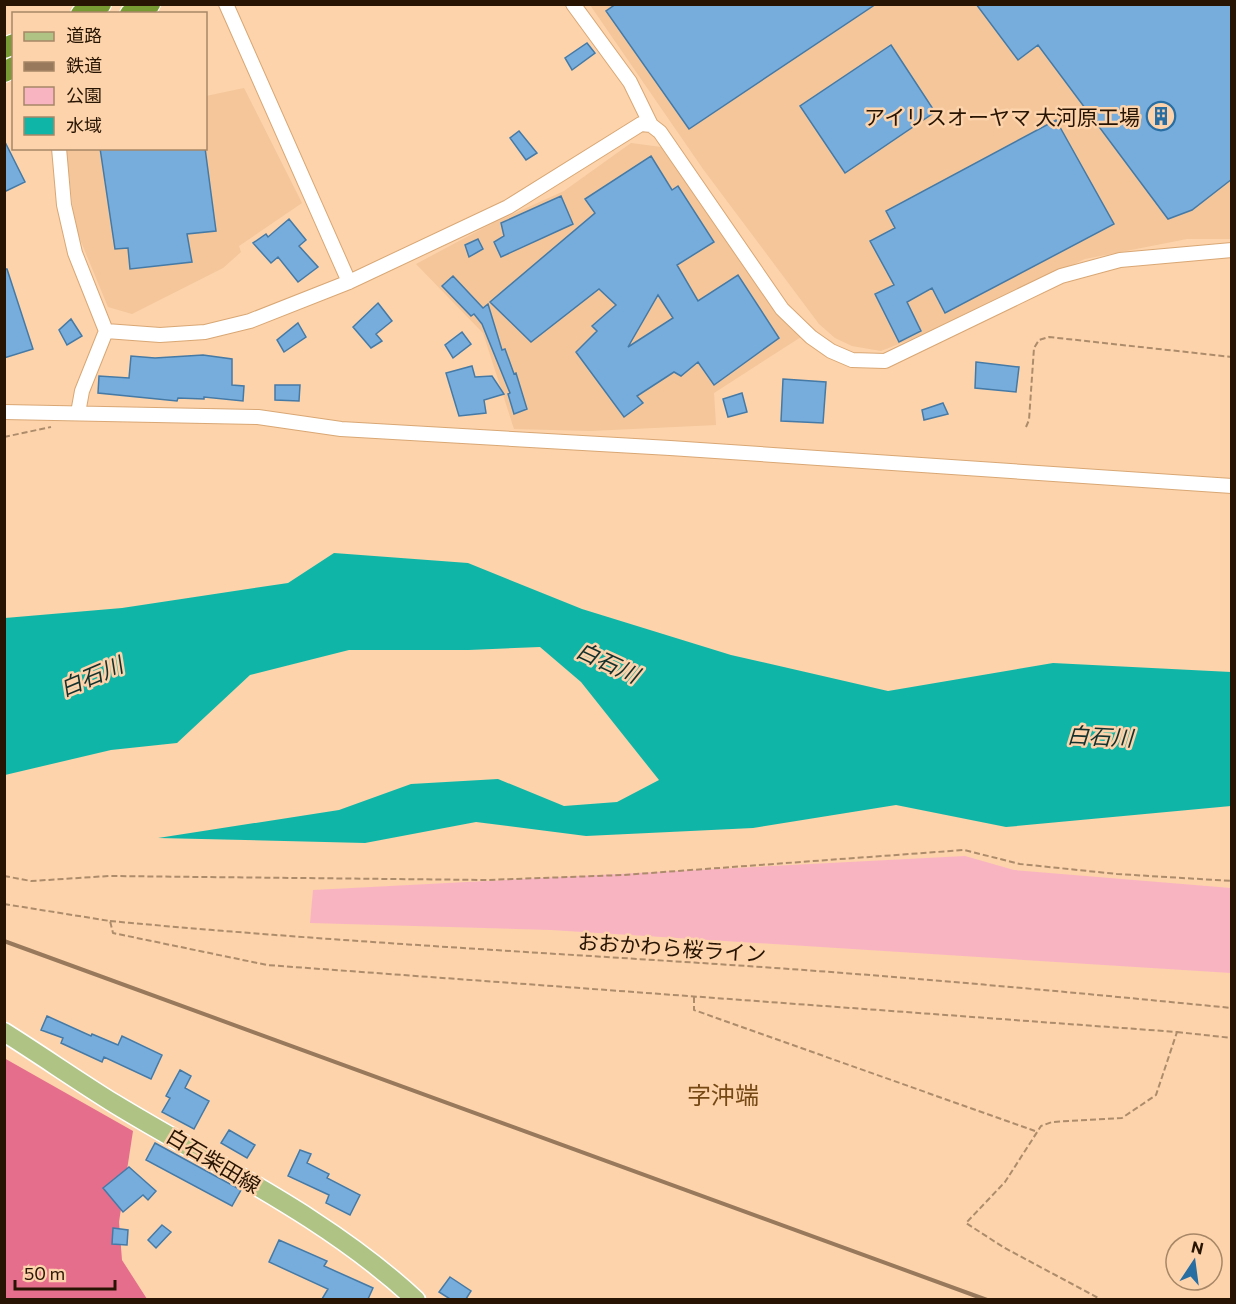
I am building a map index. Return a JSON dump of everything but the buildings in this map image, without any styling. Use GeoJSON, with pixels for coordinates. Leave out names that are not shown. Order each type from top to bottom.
{"type":"FeatureCollection","features":[{"type":"Feature","properties":{"kind":"highway"},"geometry":{"type":"LineString","coordinates":[[85,12],[100,4]]}},
{"type":"Feature","properties":{"kind":"highway"},"geometry":{"type":"LineString","coordinates":[[134,12],[150,4]]}},
{"type":"Feature","properties":{"kind":"main road","name":"白石柴田線"},"geometry":{"type":"LineString","coordinates":[[4,1032],[116,1104],[249,1180],[340,1238],[416,1299]]}},
{"type":"Feature","properties":{"kind":"street"},"geometry":{"type":"LineString","coordinates":[[226,4],[349,282]]}},
{"type":"Feature","properties":{"kind":"street"},"geometry":{"type":"LineString","coordinates":[[573,4],[630,82],[651,125],[660,132],[783,309],[811,337],[831,351],[852,360],[885,360],[1061,276],[1120,260],[1232,250]]}},
{"type":"Feature","properties":{"kind":"street"},"geometry":{"type":"LineString","coordinates":[[106,331],[160,335],[205,332],[250,321],[349,282],[508,207],[641,124],[651,125]]}},
{"type":"Feature","properties":{"kind":"street"},"geometry":{"type":"LineString","coordinates":[[59,150],[64,205],[75,253],[106,331],[82,391],[78,413]]}},
{"type":"Feature","properties":{"kind":"street"},"geometry":{"type":"LineString","coordinates":[[4,412],[258,417],[341,429],[670,448],[1232,486]]}},
{"type":"Feature","properties":{"kind":"path"},"geometry":{"type":"LineString","coordinates":[[1026,427],[1029,420],[1034,348],[1039,340],[1049,337],[1232,357]]}},
{"type":"Feature","properties":{"kind":"path"},"geometry":{"type":"LineString","coordinates":[[4,437],[46,430],[54,425]]}},
{"type":"Feature","properties":{"kind":"path"},"geometry":{"type":"LineString","coordinates":[[4,876],[31,880],[109,876],[487,880],[623,874],[964,850],[1020,864],[1117,874],[1232,881]]}},
{"type":"Feature","properties":{"kind":"path","name":"おおかわら桜ライン"},"geometry":{"type":"LineString","coordinates":[[4,904],[110,921],[268,936],[774,968],[1232,1008]]}},
{"type":"Feature","properties":{"kind":"path"},"geometry":{"type":"LineString","coordinates":[[110,921],[113,933],[267,965],[1177,1032],[1232,1038]]}},
{"type":"Feature","properties":{"kind":"path"},"geometry":{"type":"LineString","coordinates":[[694,997],[694,1010],[1036,1131]]}},
{"type":"Feature","properties":{"kind":"path"},"geometry":{"type":"LineString","coordinates":[[1102,1299],[1003,1247],[966,1223],[1005,1182],[1036,1131],[1052,1122],[1122,1118],[1152,1100],[1156,1095],[1177,1032]]}},
{"type":"Feature","properties":{"kind":"shaded area","name":"アイリスオーヤマ 大河原工場"},"geometry":{"type":"Polygon","coordinates":[[[590,5],[1231,5],[1231,239],[1187,239],[1085,259],[924,334],[881,351],[852,346],[835,338],[819,324],[703,169],[590,5]]]}},
{"type":"Feature","properties":{"kind":"shaded area"},"geometry":{"type":"Polygon","coordinates":[[[244,88],[302,203],[239,246],[241,252],[223,268],[132,314],[108,307],[75,227],[66,150],[207,150],[207,96],[244,88]]]}},
{"type":"Feature","properties":{"kind":"shaded area"},"geometry":{"type":"Polygon","coordinates":[[[631,143],[661,147],[801,337],[714,393],[716,425],[590,431],[514,429],[483,333],[416,264],[491,224],[564,191],[631,143]]]}},
{"type":"Feature","properties":{"kind":"shaded area"},"geometry":{"type":"Polygon","coordinates":[[[4,1058],[133,1131],[119,1222],[122,1260],[147,1299],[5,1299],[4,1058]]]}},
{"type":"Feature","properties":{"kind":"green space"},"geometry":{"type":"Polygon","coordinates":[[[965,856],[1014,870],[1231,888],[1231,973],[551,930],[310,923],[313,890],[965,856]]]}},
{"type":"Feature","properties":{"kind":"water","name":"白石川"},"geometry":{"type":"Polygon","coordinates":[[[334,553],[468,563],[582,609],[731,655],[888,691],[1053,663],[1231,672],[1231,806],[1006,827],[896,805],[753,828],[586,836],[476,822],[365,843],[158,838],[339,810],[411,784],[498,779],[564,806],[617,802],[659,780],[581,682],[540,647],[469,650],[349,650],[250,675],[177,743],[111,750],[5,775],[5,618],[122,608],[288,583],[334,553]]]}},
{"type":"Feature","properties":{"kind":"railway"},"geometry":{"type":"LineString","coordinates":[[4,941],[987,1300]]}},
{"type":"Feature","properties":{"kind":"place","name":"アイリスオーヤマ 大河原工場"},"geometry":{"type":"Point","coordinates":[1161,116]}},
{"type":"Feature","properties":{"kind":"district","name":"字沖端"},"geometry":{"type":"Point","coordinates":[723,1094]}}]}
